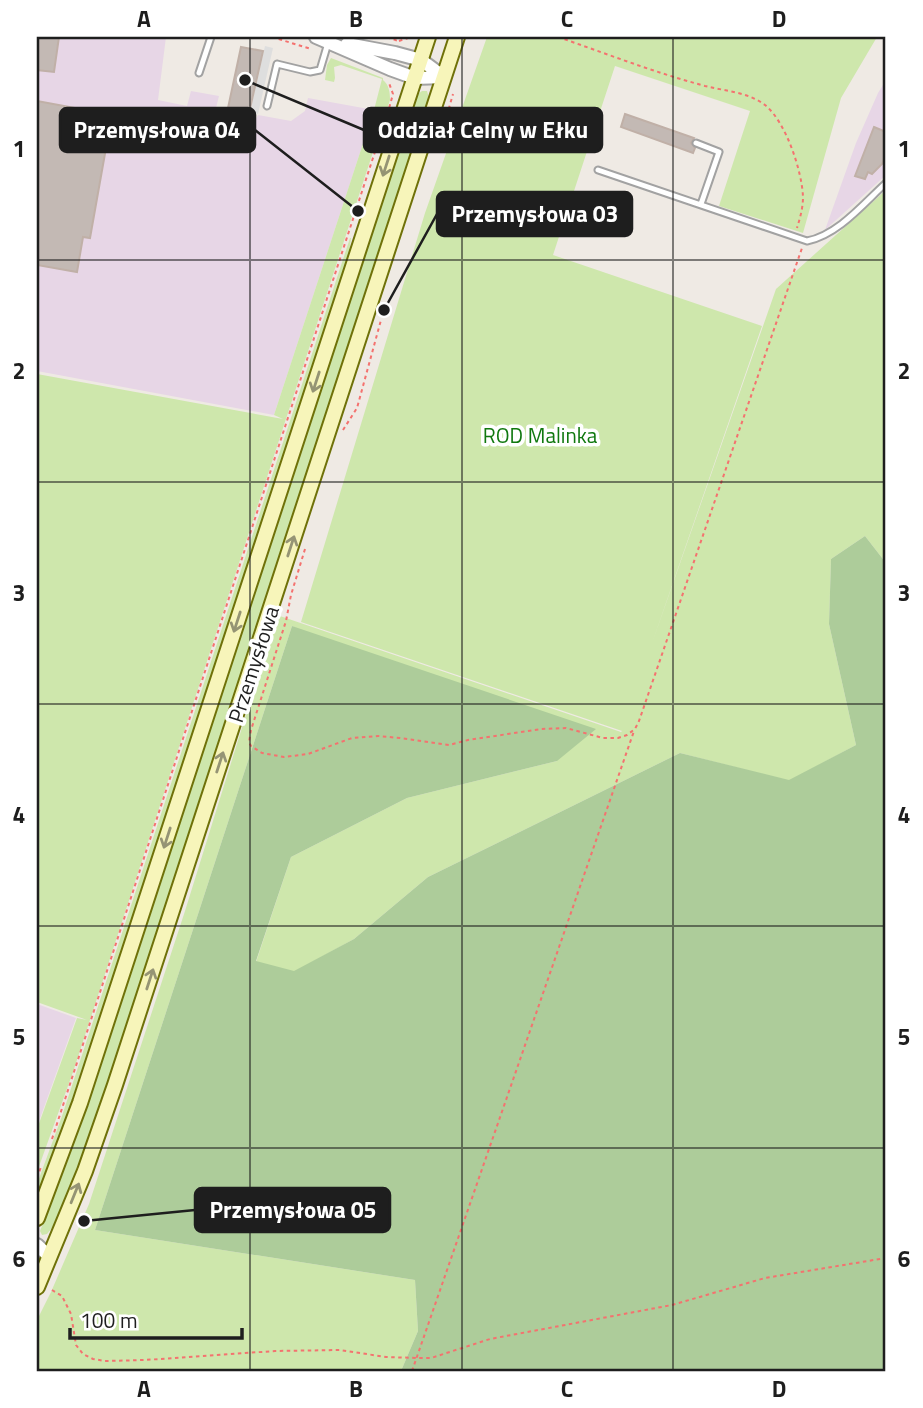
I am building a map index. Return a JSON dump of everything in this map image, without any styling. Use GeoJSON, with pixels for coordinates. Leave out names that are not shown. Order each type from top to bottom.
{"type":"FeatureCollection","features":[{"type":"Feature","properties":{"kind":"main road","name":"Przemysłowa"},"geometry":{"type":"LineString","coordinates":[[37,1218],[80,1103],[428,37]]}},
{"type":"Feature","properties":{"kind":"main road","name":"Przemysłowa"},"geometry":{"type":"LineString","coordinates":[[38,1285],[43,1255],[85,1171],[111,1096],[457,37]]}},
{"type":"Feature","properties":{"kind":"street"},"geometry":{"type":"LineString","coordinates":[[316,37],[421,61],[444,77]]}},
{"type":"Feature","properties":{"kind":"street"},"geometry":{"type":"LineString","coordinates":[[330,39],[390,69],[415,78],[444,77]]}},
{"type":"Feature","properties":{"kind":"street"},"geometry":{"type":"LineString","coordinates":[[37,1245],[43,1255]]}},
{"type":"Feature","properties":{"kind":"lane"},"geometry":{"type":"LineString","coordinates":[[199,73],[211,37]]}},
{"type":"Feature","properties":{"kind":"lane"},"geometry":{"type":"LineString","coordinates":[[267,106],[277,64],[310,72],[320,70],[330,39]]}},
{"type":"Feature","properties":{"kind":"lane"},"geometry":{"type":"LineString","coordinates":[[696,144],[719,152],[701,204]]}},
{"type":"Feature","properties":{"kind":"lane"},"geometry":{"type":"LineString","coordinates":[[598,170],[805,241],[819,239],[832,232],[886,183]]}},
{"type":"Feature","properties":{"kind":"path"},"geometry":{"type":"LineString","coordinates":[[387,37],[398,43],[411,37]]}},
{"type":"Feature","properties":{"kind":"path"},"geometry":{"type":"LineString","coordinates":[[558,37],[693,82],[741,94],[767,107],[779,120],[800,178],[802,209],[794,237]]}},
{"type":"Feature","properties":{"kind":"path"},"geometry":{"type":"LineString","coordinates":[[49,1147],[388,112],[393,94],[387,78]]}},
{"type":"Feature","properties":{"kind":"path"},"geometry":{"type":"LineString","coordinates":[[412,1371],[805,241]]}},
{"type":"Feature","properties":{"kind":"path"},"geometry":{"type":"LineString","coordinates":[[341,434],[357,408],[381,320]]}},
{"type":"Feature","properties":{"kind":"path"},"geometry":{"type":"LineString","coordinates":[[305,547],[290,595],[286,621],[250,730],[251,746],[262,753],[284,757],[309,754],[352,738],[378,736],[449,745],[541,729],[566,728],[603,738],[618,738],[635,729]]}},
{"type":"Feature","properties":{"kind":"path"},"geometry":{"type":"LineString","coordinates":[[37,1178],[45,1158]]}},
{"type":"Feature","properties":{"kind":"path"},"geometry":{"type":"LineString","coordinates":[[38,1285],[62,1296],[71,1314],[76,1345],[83,1354],[93,1359],[145,1360],[275,1351],[340,1350],[386,1357],[417,1358],[431,1357],[490,1339],[672,1305],[765,1278],[886,1258]]}},
{"type":"Feature","properties":{"kind":"shaded area"},"geometry":{"type":"Polygon","coordinates":[[[37,37],[166,37],[158,100],[187,106],[191,91],[219,96],[215,112],[255,120],[258,115],[291,121],[305,111],[308,98],[374,110],[274,415],[37,371],[37,37]]]}},
{"type":"Feature","properties":{"kind":"shaded area"},"geometry":{"type":"Polygon","coordinates":[[[265,46],[273,48],[258,114],[250,112],[265,46]]]}},
{"type":"Feature","properties":{"kind":"shaded area"},"geometry":{"type":"Polygon","coordinates":[[[886,80],[886,175],[825,230],[856,143],[886,80]]]}},
{"type":"Feature","properties":{"kind":"shaded area"},"geometry":{"type":"Polygon","coordinates":[[[37,1004],[76,1018],[37,1127],[37,1004]]]}},
{"type":"Feature","properties":{"kind":"green space","name":"ROD Malinka"},"geometry":{"type":"Polygon","coordinates":[[[487,37],[877,37],[841,98],[803,233],[719,206],[750,111],[615,66],[553,255],[762,326],[650,649],[776,289],[886,190],[886,563],[865,536],[831,559],[829,624],[856,745],[789,781],[680,753],[428,877],[354,939],[294,972],[256,962],[291,857],[407,798],[557,761],[292,626],[95,1230],[415,1280],[418,1331],[401,1371],[37,1371],[37,1320],[89,1204],[185,911],[277,615],[622,731],[301,622],[425,213],[487,37]]]}},
{"type":"Feature","properties":{"kind":"green space"},"geometry":{"type":"Polygon","coordinates":[[[331,58],[383,78],[389,89],[390,100],[73,1072],[37,1172],[37,1129],[77,1018],[87,1020],[37,1002],[37,374],[283,419],[274,415],[382,79],[341,65],[334,67],[334,82],[325,80],[331,58]]]}},
{"type":"Feature","properties":{"kind":"green space"},"geometry":{"type":"Polygon","coordinates":[[[427,91],[429,98],[107,1085],[57,1222],[47,1234],[42,1235],[40,1231],[96,1081],[418,94],[427,91]]]}},
{"type":"Feature","properties":{"kind":"green space"},"geometry":{"type":"Polygon","coordinates":[[[350,238],[349,254],[81,1075],[37,1197],[37,1184],[62,1116],[350,238]]]}},
{"type":"Feature","properties":{"kind":"green space"},"geometry":{"type":"Polygon","coordinates":[[[865,536],[886,563],[886,1371],[401,1371],[418,1331],[415,1280],[95,1230],[292,626],[596,729],[557,761],[407,798],[291,857],[256,961],[294,971],[354,939],[428,877],[680,753],[789,780],[856,745],[829,624],[831,559],[865,536]]]}},
{"type":"Feature","properties":{"kind":"building"},"geometry":{"type":"Polygon","coordinates":[[[37,37],[59,37],[54,72],[37,70],[37,37]]]}},
{"type":"Feature","properties":{"kind":"building"},"geometry":{"type":"Polygon","coordinates":[[[241,47],[263,51],[249,113],[228,108],[241,47]]]}},
{"type":"Feature","properties":{"kind":"building"},"geometry":{"type":"Polygon","coordinates":[[[37,101],[86,110],[83,126],[109,131],[90,238],[83,237],[77,272],[37,265],[37,101]]]}},
{"type":"Feature","properties":{"kind":"building"},"geometry":{"type":"Polygon","coordinates":[[[625,114],[694,138],[691,143],[695,148],[693,153],[621,127],[625,114]]]}},
{"type":"Feature","properties":{"kind":"building"},"geometry":{"type":"Polygon","coordinates":[[[874,127],[886,132],[886,153],[882,164],[872,174],[868,172],[865,179],[855,176],[874,127]]]}},
{"type":"Feature","properties":{"kind":"place","name":"Oddział Celny w Ełku"},"geometry":{"type":"Point","coordinates":[245,80]}},
{"type":"Feature","properties":{"kind":"place","name":"Przemysłowa 04"},"geometry":{"type":"Point","coordinates":[358,211]}},
{"type":"Feature","properties":{"kind":"place","name":"Przemysłowa 03"},"geometry":{"type":"Point","coordinates":[384,310]}},
{"type":"Feature","properties":{"kind":"place","name":"Przemysłowa 05"},"geometry":{"type":"Point","coordinates":[84,1221]}}]}
